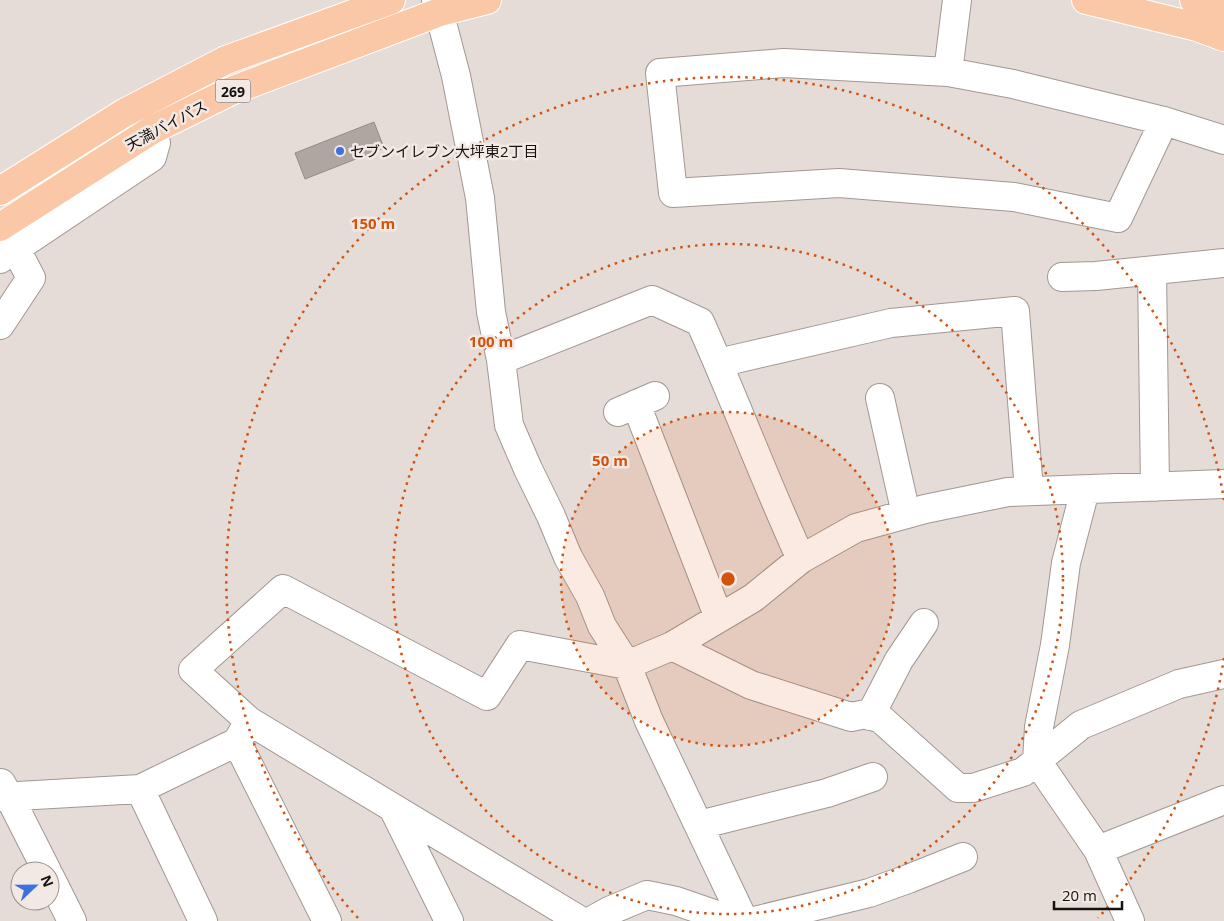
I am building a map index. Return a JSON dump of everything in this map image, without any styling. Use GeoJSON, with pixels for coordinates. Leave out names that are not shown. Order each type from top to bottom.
{"type":"FeatureCollection","features":[{"type":"Feature","properties":{"kind":"highway","name":"天満バイパス"},"geometry":{"type":"LineString","coordinates":[[0,191],[124,113],[226,60],[391,0]]}},
{"type":"Feature","properties":{"kind":"highway","name":"天満バイパス"},"geometry":{"type":"LineString","coordinates":[[0,226],[152,130],[231,91],[438,6],[487,0]]}},
{"type":"Feature","properties":{"kind":"highway"},"geometry":{"type":"LineString","coordinates":[[1086,0],[1197,27],[1224,37]]}},
{"type":"Feature","properties":{"kind":"highway"},"geometry":{"type":"LineString","coordinates":[[1194,0],[1224,10]]}},
{"type":"Feature","properties":{"kind":"street"},"geometry":{"type":"LineString","coordinates":[[948,72],[957,0]]}},
{"type":"Feature","properties":{"kind":"street"},"geometry":{"type":"LineString","coordinates":[[438,6],[456,76],[480,198],[490,312],[501,360],[509,425],[568,557],[590,596],[602,626],[627,665],[649,721],[744,921]]}},
{"type":"Feature","properties":{"kind":"street"},"geometry":{"type":"LineString","coordinates":[[1164,121],[1118,218],[1014,197],[839,184],[673,193],[660,73],[784,63],[948,72],[1013,84],[1164,121],[1224,140]]}},
{"type":"Feature","properties":{"kind":"street"},"geometry":{"type":"LineString","coordinates":[[0,325],[31,278],[8,254],[152,157],[156,143],[152,130]]}},
{"type":"Feature","properties":{"kind":"street"},"geometry":{"type":"LineString","coordinates":[[1062,277],[1096,276],[1224,263]]}},
{"type":"Feature","properties":{"kind":"street"},"geometry":{"type":"LineString","coordinates":[[1152,271],[1155,487]]}},
{"type":"Feature","properties":{"kind":"street"},"geometry":{"type":"LineString","coordinates":[[501,360],[652,300],[700,322],[778,509],[802,559]]}},
{"type":"Feature","properties":{"kind":"street"},"geometry":{"type":"LineString","coordinates":[[718,363],[891,324],[1015,311],[1030,491]]}},
{"type":"Feature","properties":{"kind":"street"},"geometry":{"type":"LineString","coordinates":[[880,398],[906,514]]}},
{"type":"Feature","properties":{"kind":"street"},"geometry":{"type":"LineString","coordinates":[[636,404],[720,618]]}},
{"type":"Feature","properties":{"kind":"street"},"geometry":{"type":"LineString","coordinates":[[327,921],[243,732],[193,670],[283,589],[487,696],[520,645],[627,665],[672,646],[720,618],[753,598],[802,559],[856,528],[906,514],[1008,492],[1224,484]]}},
{"type":"Feature","properties":{"kind":"street"},"geometry":{"type":"LineString","coordinates":[[1085,490],[1066,563],[1055,645],[1039,727],[1037,761],[1098,850],[1130,921]]}},
{"type":"Feature","properties":{"kind":"street"},"geometry":{"type":"LineString","coordinates":[[870,716],[899,660],[924,623]]}},
{"type":"Feature","properties":{"kind":"street"},"geometry":{"type":"LineString","coordinates":[[672,646],[751,685],[850,717],[866,714],[881,719],[958,788],[973,788],[1023,772],[1081,725],[1179,684],[1224,674]]}},
{"type":"Feature","properties":{"kind":"street"},"geometry":{"type":"LineString","coordinates":[[41,861],[2,797],[140,789],[243,732]]}},
{"type":"Feature","properties":{"kind":"street"},"geometry":{"type":"LineString","coordinates":[[243,732],[393,808],[581,921]]}},
{"type":"Feature","properties":{"kind":"street"},"geometry":{"type":"LineString","coordinates":[[699,825],[827,793],[873,777]]}},
{"type":"Feature","properties":{"kind":"street"},"geometry":{"type":"LineString","coordinates":[[140,789],[203,921]]}},
{"type":"Feature","properties":{"kind":"street"},"geometry":{"type":"LineString","coordinates":[[1098,850],[1224,800]]}},
{"type":"Feature","properties":{"kind":"street"},"geometry":{"type":"LineString","coordinates":[[393,808],[449,921]]}},
{"type":"Feature","properties":{"kind":"street"},"geometry":{"type":"LineString","coordinates":[[754,921],[869,892],[908,880],[963,857]]}},
{"type":"Feature","properties":{"kind":"street"},"geometry":{"type":"LineString","coordinates":[[591,921],[646,895],[676,902],[734,921]]}},
{"type":"Feature","properties":{"kind":"street"},"geometry":{"type":"LineString","coordinates":[[60,898],[72,921]]}},
{"type":"Feature","properties":{"kind":"building","name":"セブンイレブン大坪東2丁目"},"geometry":{"type":"Polygon","coordinates":[[[374,122],[384,148],[305,179],[295,153],[374,122]]]}},
{"type":"Feature","properties":{"kind":"place","name":"セブンイレブン大坪東2丁目"},"geometry":{"type":"Point","coordinates":[340,151]}}]}
